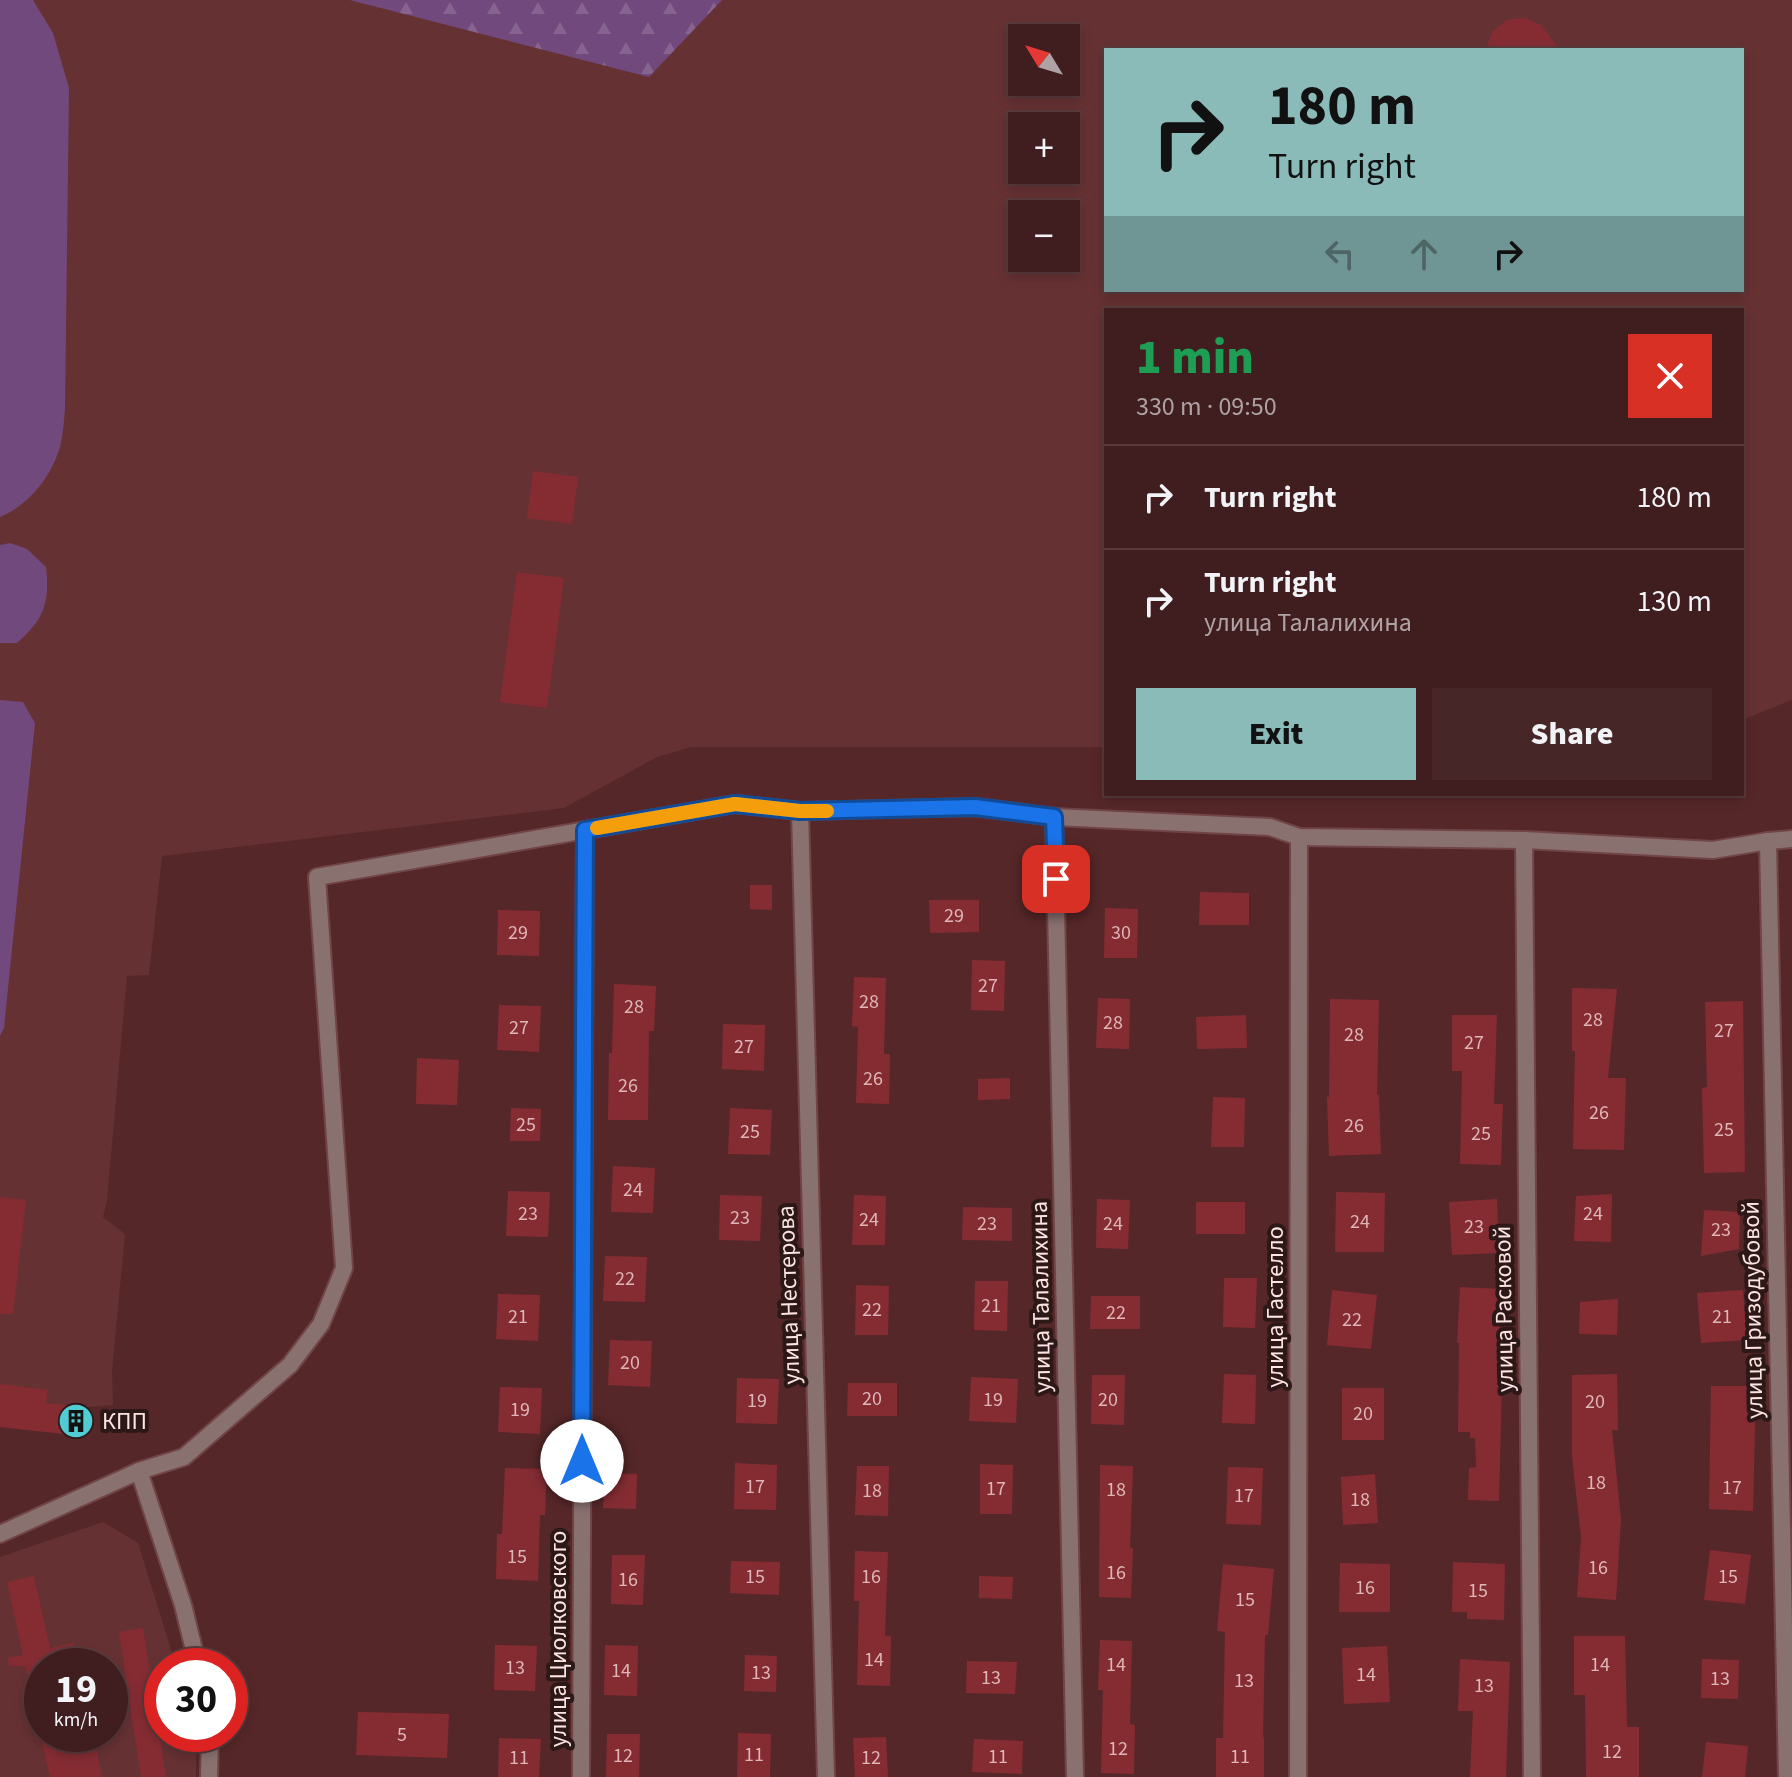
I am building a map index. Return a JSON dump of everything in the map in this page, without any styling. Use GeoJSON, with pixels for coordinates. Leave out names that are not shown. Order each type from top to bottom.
{"type":"FeatureCollection","features":[{"type":"Feature","properties":{"kind":"street"},"geometry":{"type":"LineString","coordinates":[[0,1534],[139,1471],[184,1457],[290,1365],[321,1324],[344,1268],[317,877],[735,804],[800,811],[975,807],[1054,817],[1270,827],[1299,837],[1524,840],[1713,850],[1792,839]]}},
{"type":"Feature","properties":{"kind":"street","name":"улица Нестерова"},"geometry":{"type":"LineString","coordinates":[[800,811],[826,1777]]}},
{"type":"Feature","properties":{"kind":"street","name":"улица Талалихина"},"geometry":{"type":"LineString","coordinates":[[1054,817],[1075,1777]]}},
{"type":"Feature","properties":{"kind":"street","name":"улица Циолковского"},"geometry":{"type":"LineString","coordinates":[[581,1777],[585,830]]}},
{"type":"Feature","properties":{"kind":"street","name":"улица Гастелло"},"geometry":{"type":"LineString","coordinates":[[1298,1777],[1299,837]]}},
{"type":"Feature","properties":{"kind":"street","name":"улица Расковой"},"geometry":{"type":"LineString","coordinates":[[1524,840],[1532,1777]]}},
{"type":"Feature","properties":{"kind":"street","name":"улица Гризодубовой"},"geometry":{"type":"LineString","coordinates":[[1768,841],[1787,1777]]}},
{"type":"Feature","properties":{"kind":"street"},"geometry":{"type":"LineString","coordinates":[[139,1471],[183,1605],[194,1648]]}},
{"type":"Feature","properties":{"kind":"street"},"geometry":{"type":"LineString","coordinates":[[209,1777],[210,1752]]}},
{"type":"Feature","properties":{"kind":"shaded area"},"geometry":{"type":"Polygon","coordinates":[[[0,0],[1792,0],[1792,700],[1744,719],[1744,308],[1104,308],[1104,747],[691,747],[657,757],[564,808],[162,856],[149,975],[127,976],[103,1217],[125,1234],[112,1370],[113,1405],[87,1407],[84,1436],[0,1427],[0,0]]]}},
{"type":"Feature","properties":{"kind":"shaded area"},"geometry":{"type":"Polygon","coordinates":[[[103,1522],[138,1543],[170,1648],[144,1648],[144,1752],[196,1752],[196,1777],[0,1777],[0,1557],[103,1522]]]}},
{"type":"Feature","properties":{"kind":"green space"},"geometry":{"type":"Polygon","coordinates":[[[0,0],[33,0],[53,33],[69,88],[65,409],[62,438],[51,469],[38,489],[11,512],[0,517],[0,0]]]}},
{"type":"Feature","properties":{"kind":"green space"},"geometry":{"type":"Polygon","coordinates":[[[350,0],[722,0],[649,77],[350,0]]]}},
{"type":"Feature","properties":{"kind":"green space"},"geometry":{"type":"Polygon","coordinates":[[[10,543],[27,549],[46,567],[46,601],[39,618],[17,643],[0,643],[0,545],[10,543]]]}},
{"type":"Feature","properties":{"kind":"green space"},"geometry":{"type":"Polygon","coordinates":[[[0,700],[23,702],[35,723],[4,1028],[0,1036],[0,700]]]}},
{"type":"Feature","properties":{"kind":"building"},"geometry":{"type":"Polygon","coordinates":[[[1525,18],[1541,25],[1558,48],[1486,48],[1493,31],[1507,20],[1525,18]]]}},
{"type":"Feature","properties":{"kind":"building"},"geometry":{"type":"Polygon","coordinates":[[[533,471],[578,477],[572,524],[527,518],[533,471]]]}},
{"type":"Feature","properties":{"kind":"building"},"geometry":{"type":"Polygon","coordinates":[[[517,572],[564,578],[547,708],[500,702],[517,572]]]}},
{"type":"Feature","properties":{"kind":"building"},"geometry":{"type":"Polygon","coordinates":[[[750,885],[772,885],[772,910],[750,909],[750,885]]]}},
{"type":"Feature","properties":{"kind":"building"},"geometry":{"type":"Polygon","coordinates":[[[1200,892],[1249,893],[1249,925],[1199,925],[1200,892]]]}},
{"type":"Feature","properties":{"kind":"building"},"geometry":{"type":"Polygon","coordinates":[[[929,900],[979,900],[979,932],[930,933],[929,900]]]}},
{"type":"Feature","properties":{"kind":"building"},"geometry":{"type":"Polygon","coordinates":[[[1105,908],[1138,909],[1137,958],[1104,958],[1105,908]]]}},
{"type":"Feature","properties":{"kind":"building"},"geometry":{"type":"Polygon","coordinates":[[[498,910],[540,911],[539,956],[497,955],[498,910]]]}},
{"type":"Feature","properties":{"kind":"building"},"geometry":{"type":"Polygon","coordinates":[[[972,960],[1005,961],[1004,1011],[971,1010],[972,960]]]}},
{"type":"Feature","properties":{"kind":"building"},"geometry":{"type":"Polygon","coordinates":[[[854,977],[886,978],[884,1054],[890,1054],[889,1104],[856,1103],[858,1027],[852,1026],[854,977]]]}},
{"type":"Feature","properties":{"kind":"building"},"geometry":{"type":"Polygon","coordinates":[[[614,984],[656,986],[654,1031],[649,1031],[648,1120],[608,1120],[614,984]]]}},
{"type":"Feature","properties":{"kind":"building"},"geometry":{"type":"Polygon","coordinates":[[[1572,988],[1617,989],[1608,1078],[1626,1078],[1624,1150],[1573,1149],[1575,1051],[1572,1051],[1572,988]]]}},
{"type":"Feature","properties":{"kind":"building"},"geometry":{"type":"Polygon","coordinates":[[[1098,998],[1130,999],[1129,1049],[1096,1048],[1098,998]]]}},
{"type":"Feature","properties":{"kind":"building"},"geometry":{"type":"Polygon","coordinates":[[[1330,999],[1379,1000],[1377,1095],[1381,1154],[1329,1156],[1330,999]]]}},
{"type":"Feature","properties":{"kind":"building"},"geometry":{"type":"Polygon","coordinates":[[[1743,1001],[1745,1172],[1704,1173],[1702,1088],[1707,1087],[1705,1002],[1743,1001]]]}},
{"type":"Feature","properties":{"kind":"building"},"geometry":{"type":"Polygon","coordinates":[[[499,1005],[541,1006],[539,1052],[497,1050],[499,1005]]]}},
{"type":"Feature","properties":{"kind":"building"},"geometry":{"type":"Polygon","coordinates":[[[1246,1015],[1247,1048],[1197,1049],[1196,1017],[1246,1015]]]}},
{"type":"Feature","properties":{"kind":"building"},"geometry":{"type":"Polygon","coordinates":[[[1452,1015],[1497,1015],[1494,1104],[1503,1104],[1501,1165],[1460,1164],[1462,1071],[1452,1071],[1452,1015]]]}},
{"type":"Feature","properties":{"kind":"building"},"geometry":{"type":"Polygon","coordinates":[[[723,1024],[765,1025],[764,1071],[722,1069],[723,1024]]]}},
{"type":"Feature","properties":{"kind":"building"},"geometry":{"type":"Polygon","coordinates":[[[417,1058],[459,1060],[457,1105],[416,1104],[417,1058]]]}},
{"type":"Feature","properties":{"kind":"building"},"geometry":{"type":"Polygon","coordinates":[[[1010,1078],[1010,1099],[978,1100],[978,1079],[1010,1078]]]}},
{"type":"Feature","properties":{"kind":"building"},"geometry":{"type":"Polygon","coordinates":[[[1213,1097],[1245,1098],[1244,1147],[1211,1147],[1213,1097]]]}},
{"type":"Feature","properties":{"kind":"building"},"geometry":{"type":"Polygon","coordinates":[[[511,1108],[541,1109],[540,1141],[510,1141],[511,1108]]]}},
{"type":"Feature","properties":{"kind":"building"},"geometry":{"type":"Polygon","coordinates":[[[730,1108],[772,1110],[770,1155],[728,1154],[730,1108]]]}},
{"type":"Feature","properties":{"kind":"building"},"geometry":{"type":"Polygon","coordinates":[[[613,1166],[655,1168],[653,1213],[611,1212],[613,1166]]]}},
{"type":"Feature","properties":{"kind":"building"},"geometry":{"type":"Polygon","coordinates":[[[508,1191],[550,1192],[548,1237],[506,1236],[508,1191]]]}},
{"type":"Feature","properties":{"kind":"building"},"geometry":{"type":"Polygon","coordinates":[[[1336,1192],[1385,1193],[1384,1252],[1335,1252],[1336,1192]]]}},
{"type":"Feature","properties":{"kind":"building"},"geometry":{"type":"Polygon","coordinates":[[[1612,1194],[1611,1242],[1574,1241],[1576,1196],[1612,1194]]]}},
{"type":"Feature","properties":{"kind":"building"},"geometry":{"type":"Polygon","coordinates":[[[720,1195],[762,1196],[760,1241],[719,1240],[720,1195]]]}},
{"type":"Feature","properties":{"kind":"building"},"geometry":{"type":"Polygon","coordinates":[[[854,1195],[886,1196],[885,1245],[852,1245],[854,1195]]]}},
{"type":"Feature","properties":{"kind":"building"},"geometry":{"type":"Polygon","coordinates":[[[0,1197],[26,1200],[13,1314],[0,1314],[0,1197]]]}},
{"type":"Feature","properties":{"kind":"building"},"geometry":{"type":"Polygon","coordinates":[[[1097,1199],[1130,1200],[1128,1249],[1096,1248],[1097,1199]]]}},
{"type":"Feature","properties":{"kind":"building"},"geometry":{"type":"Polygon","coordinates":[[[1497,1199],[1499,1253],[1452,1255],[1449,1202],[1497,1199]]]}},
{"type":"Feature","properties":{"kind":"building"},"geometry":{"type":"Polygon","coordinates":[[[1196,1202],[1245,1202],[1245,1234],[1196,1234],[1196,1202]]]}},
{"type":"Feature","properties":{"kind":"building"},"geometry":{"type":"Polygon","coordinates":[[[963,1207],[1012,1208],[1012,1241],[962,1240],[963,1207]]]}},
{"type":"Feature","properties":{"kind":"building"},"geometry":{"type":"Polygon","coordinates":[[[1704,1210],[1740,1212],[1739,1249],[1701,1256],[1704,1210]]]}},
{"type":"Feature","properties":{"kind":"building"},"geometry":{"type":"Polygon","coordinates":[[[605,1256],[647,1257],[645,1302],[603,1301],[605,1256]]]}},
{"type":"Feature","properties":{"kind":"building"},"geometry":{"type":"Polygon","coordinates":[[[1224,1278],[1257,1278],[1255,1328],[1223,1327],[1224,1278]]]}},
{"type":"Feature","properties":{"kind":"building"},"geometry":{"type":"Polygon","coordinates":[[[975,1281],[1008,1281],[1007,1331],[974,1330],[975,1281]]]}},
{"type":"Feature","properties":{"kind":"building"},"geometry":{"type":"Polygon","coordinates":[[[856,1285],[889,1286],[888,1335],[855,1335],[856,1285]]]}},
{"type":"Feature","properties":{"kind":"building"},"geometry":{"type":"Polygon","coordinates":[[[1460,1287],[1501,1289],[1497,1378],[1502,1378],[1499,1501],[1468,1500],[1469,1468],[1476,1467],[1475,1438],[1470,1438],[1470,1432],[1458,1432],[1460,1287]]]}},
{"type":"Feature","properties":{"kind":"building"},"geometry":{"type":"Polygon","coordinates":[[[1332,1290],[1377,1295],[1371,1349],[1327,1345],[1332,1290]]]}},
{"type":"Feature","properties":{"kind":"building"},"geometry":{"type":"Polygon","coordinates":[[[1743,1290],[1747,1340],[1701,1343],[1697,1293],[1743,1290]]]}},
{"type":"Feature","properties":{"kind":"building"},"geometry":{"type":"Polygon","coordinates":[[[498,1294],[540,1295],[538,1341],[496,1339],[498,1294]]]}},
{"type":"Feature","properties":{"kind":"building"},"geometry":{"type":"Polygon","coordinates":[[[1091,1296],[1140,1296],[1140,1329],[1090,1329],[1091,1296]]]}},
{"type":"Feature","properties":{"kind":"building"},"geometry":{"type":"Polygon","coordinates":[[[1618,1299],[1617,1335],[1579,1334],[1580,1302],[1618,1299]]]}},
{"type":"Feature","properties":{"kind":"building"},"geometry":{"type":"Polygon","coordinates":[[[610,1340],[652,1341],[650,1387],[608,1385],[610,1340]]]}},
{"type":"Feature","properties":{"kind":"building"},"geometry":{"type":"Polygon","coordinates":[[[1224,1374],[1256,1375],[1255,1424],[1222,1423],[1224,1374]]]}},
{"type":"Feature","properties":{"kind":"building"},"geometry":{"type":"Polygon","coordinates":[[[1617,1374],[1618,1430],[1612,1430],[1621,1520],[1616,1600],[1577,1597],[1581,1537],[1572,1457],[1572,1375],[1617,1374]]]}},
{"type":"Feature","properties":{"kind":"building"},"geometry":{"type":"Polygon","coordinates":[[[1092,1375],[1125,1375],[1124,1425],[1091,1424],[1092,1375]]]}},
{"type":"Feature","properties":{"kind":"building"},"geometry":{"type":"Polygon","coordinates":[[[971,1377],[1018,1379],[1016,1423],[969,1421],[971,1377]]]}},
{"type":"Feature","properties":{"kind":"building"},"geometry":{"type":"Polygon","coordinates":[[[737,1378],[779,1379],[777,1424],[736,1423],[737,1378]]]}},
{"type":"Feature","properties":{"kind":"building"},"geometry":{"type":"Polygon","coordinates":[[[848,1383],[897,1383],[897,1416],[847,1416],[848,1383]]]}},
{"type":"Feature","properties":{"kind":"building"},"geometry":{"type":"Polygon","coordinates":[[[0,1384],[48,1390],[46,1403],[87,1407],[84,1436],[0,1427],[0,1384]]]}},
{"type":"Feature","properties":{"kind":"building"},"geometry":{"type":"Polygon","coordinates":[[[1711,1386],[1756,1386],[1753,1511],[1709,1509],[1711,1386]]]}},
{"type":"Feature","properties":{"kind":"building"},"geometry":{"type":"Polygon","coordinates":[[[500,1387],[542,1388],[540,1434],[498,1432],[500,1387]]]}},
{"type":"Feature","properties":{"kind":"building"},"geometry":{"type":"Polygon","coordinates":[[[1342,1388],[1384,1388],[1384,1440],[1342,1440],[1342,1388]]]}},
{"type":"Feature","properties":{"kind":"building"},"geometry":{"type":"Polygon","coordinates":[[[735,1463],[777,1465],[776,1510],[734,1509],[735,1463]]]}},
{"type":"Feature","properties":{"kind":"building"},"geometry":{"type":"Polygon","coordinates":[[[980,1464],[1013,1465],[1012,1514],[980,1514],[980,1464]]]}},
{"type":"Feature","properties":{"kind":"building"},"geometry":{"type":"Polygon","coordinates":[[[1100,1465],[1133,1466],[1131,1598],[1099,1597],[1100,1465]]]}},
{"type":"Feature","properties":{"kind":"building"},"geometry":{"type":"Polygon","coordinates":[[[857,1466],[889,1466],[888,1516],[855,1515],[857,1466]]]}},
{"type":"Feature","properties":{"kind":"building"},"geometry":{"type":"Polygon","coordinates":[[[1228,1467],[1263,1468],[1261,1525],[1226,1524],[1228,1467]]]}},
{"type":"Feature","properties":{"kind":"building"},"geometry":{"type":"Polygon","coordinates":[[[505,1468],[547,1469],[545,1515],[540,1515],[538,1581],[496,1579],[497,1534],[502,1534],[505,1468]]]}},
{"type":"Feature","properties":{"kind":"building"},"geometry":{"type":"Polygon","coordinates":[[[605,1473],[637,1474],[636,1509],[603,1508],[605,1473]]]}},
{"type":"Feature","properties":{"kind":"building"},"geometry":{"type":"Polygon","coordinates":[[[1375,1474],[1378,1523],[1343,1525],[1341,1477],[1375,1474]]]}},
{"type":"Feature","properties":{"kind":"building"},"geometry":{"type":"Polygon","coordinates":[[[1710,1550],[1751,1555],[1745,1604],[1704,1600],[1710,1550]]]}},
{"type":"Feature","properties":{"kind":"building"},"geometry":{"type":"Polygon","coordinates":[[[855,1551],[888,1552],[885,1636],[891,1636],[890,1686],[857,1685],[859,1601],[854,1601],[855,1551]]]}},
{"type":"Feature","properties":{"kind":"building"},"geometry":{"type":"Polygon","coordinates":[[[612,1555],[645,1555],[643,1605],[611,1604],[612,1555]]]}},
{"type":"Feature","properties":{"kind":"building"},"geometry":{"type":"Polygon","coordinates":[[[731,1561],[780,1562],[779,1595],[730,1593],[731,1561]]]}},
{"type":"Feature","properties":{"kind":"building"},"geometry":{"type":"Polygon","coordinates":[[[1453,1562],[1505,1564],[1504,1620],[1467,1619],[1467,1612],[1452,1612],[1453,1562]]]}},
{"type":"Feature","properties":{"kind":"building"},"geometry":{"type":"Polygon","coordinates":[[[1340,1563],[1390,1564],[1390,1612],[1339,1612],[1340,1563]]]}},
{"type":"Feature","properties":{"kind":"building"},"geometry":{"type":"Polygon","coordinates":[[[1223,1564],[1274,1569],[1268,1635],[1265,1635],[1264,1777],[1216,1777],[1216,1738],[1223,1738],[1225,1632],[1217,1631],[1223,1564]]]}},
{"type":"Feature","properties":{"kind":"building"},"geometry":{"type":"Polygon","coordinates":[[[34,1576],[50,1648],[24,1648],[24,1666],[9,1666],[8,1658],[23,1655],[7,1582],[34,1576]]]}},
{"type":"Feature","properties":{"kind":"building"},"geometry":{"type":"Polygon","coordinates":[[[979,1576],[1013,1577],[1012,1599],[979,1598],[979,1576]]]}},
{"type":"Feature","properties":{"kind":"building"},"geometry":{"type":"Polygon","coordinates":[[[143,1628],[146,1648],[144,1752],[162,1752],[166,1777],[141,1777],[128,1691],[128,1648],[121,1648],[119,1632],[143,1628]]]}},
{"type":"Feature","properties":{"kind":"building"},"geometry":{"type":"Polygon","coordinates":[[[1574,1636],[1625,1636],[1627,1727],[1639,1727],[1639,1777],[1586,1777],[1585,1695],[1574,1695],[1574,1636]]]}},
{"type":"Feature","properties":{"kind":"building"},"geometry":{"type":"Polygon","coordinates":[[[1100,1640],[1132,1641],[1130,1724],[1135,1725],[1134,1774],[1101,1773],[1103,1690],[1098,1690],[1100,1640]]]}},
{"type":"Feature","properties":{"kind":"building"},"geometry":{"type":"Polygon","coordinates":[[[73,1643],[74,1648],[50,1648],[73,1643]]]}},
{"type":"Feature","properties":{"kind":"building"},"geometry":{"type":"Polygon","coordinates":[[[495,1645],[537,1646],[535,1691],[494,1690],[495,1645]]]}},
{"type":"Feature","properties":{"kind":"building"},"geometry":{"type":"Polygon","coordinates":[[[605,1645],[638,1646],[637,1696],[604,1695],[605,1645]]]}},
{"type":"Feature","properties":{"kind":"building"},"geometry":{"type":"Polygon","coordinates":[[[1387,1646],[1390,1702],[1344,1704],[1342,1648],[1387,1646]]]}},
{"type":"Feature","properties":{"kind":"building"},"geometry":{"type":"Polygon","coordinates":[[[745,1655],[777,1656],[776,1692],[744,1691],[745,1655]]]}},
{"type":"Feature","properties":{"kind":"building"},"geometry":{"type":"Polygon","coordinates":[[[1460,1659],[1510,1662],[1506,1777],[1470,1777],[1473,1711],[1458,1711],[1460,1659]]]}},
{"type":"Feature","properties":{"kind":"building"},"geometry":{"type":"Polygon","coordinates":[[[1702,1659],[1739,1660],[1738,1699],[1701,1698],[1702,1659]]]}},
{"type":"Feature","properties":{"kind":"building"},"geometry":{"type":"Polygon","coordinates":[[[967,1661],[1017,1662],[1015,1694],[966,1693],[967,1661]]]}},
{"type":"Feature","properties":{"kind":"building"},"geometry":{"type":"Polygon","coordinates":[[[358,1712],[449,1714],[447,1758],[356,1755],[358,1712]]]}},
{"type":"Feature","properties":{"kind":"building"},"geometry":{"type":"Polygon","coordinates":[[[738,1733],[771,1734],[770,1777],[737,1777],[738,1733]]]}},
{"type":"Feature","properties":{"kind":"building"},"geometry":{"type":"Polygon","coordinates":[[[607,1734],[640,1734],[639,1777],[606,1777],[607,1734]]]}},
{"type":"Feature","properties":{"kind":"building"},"geometry":{"type":"Polygon","coordinates":[[[886,1737],[888,1777],[855,1777],[853,1738],[886,1737]]]}},
{"type":"Feature","properties":{"kind":"building"},"geometry":{"type":"Polygon","coordinates":[[[499,1738],[541,1739],[539,1777],[498,1777],[499,1738]]]}},
{"type":"Feature","properties":{"kind":"building"},"geometry":{"type":"Polygon","coordinates":[[[974,1739],[1023,1741],[1022,1774],[972,1772],[974,1739]]]}},
{"type":"Feature","properties":{"kind":"building"},"geometry":{"type":"Polygon","coordinates":[[[1706,1742],[1748,1746],[1745,1777],[1702,1777],[1706,1742]]]}},
{"type":"Feature","properties":{"kind":"building"},"geometry":{"type":"Polygon","coordinates":[[[44,1752],[97,1752],[102,1777],[50,1777],[44,1752]]]}},
{"type":"Feature","properties":{"kind":"slow traffic"},"geometry":{"type":"LineString","coordinates":[[597,828],[735,804],[827,811]]}},
{"type":"Feature","properties":{"kind":"place","name":"КПП"},"geometry":{"type":"Point","coordinates":[76,1421]}},
{"type":"Feature","properties":{"kind":"route"},"geometry":{"type":"LineString","coordinates":[[582,1461],[585,830],[735,804],[800,811],[975,807],[1054,817],[1056,879]]}}]}
